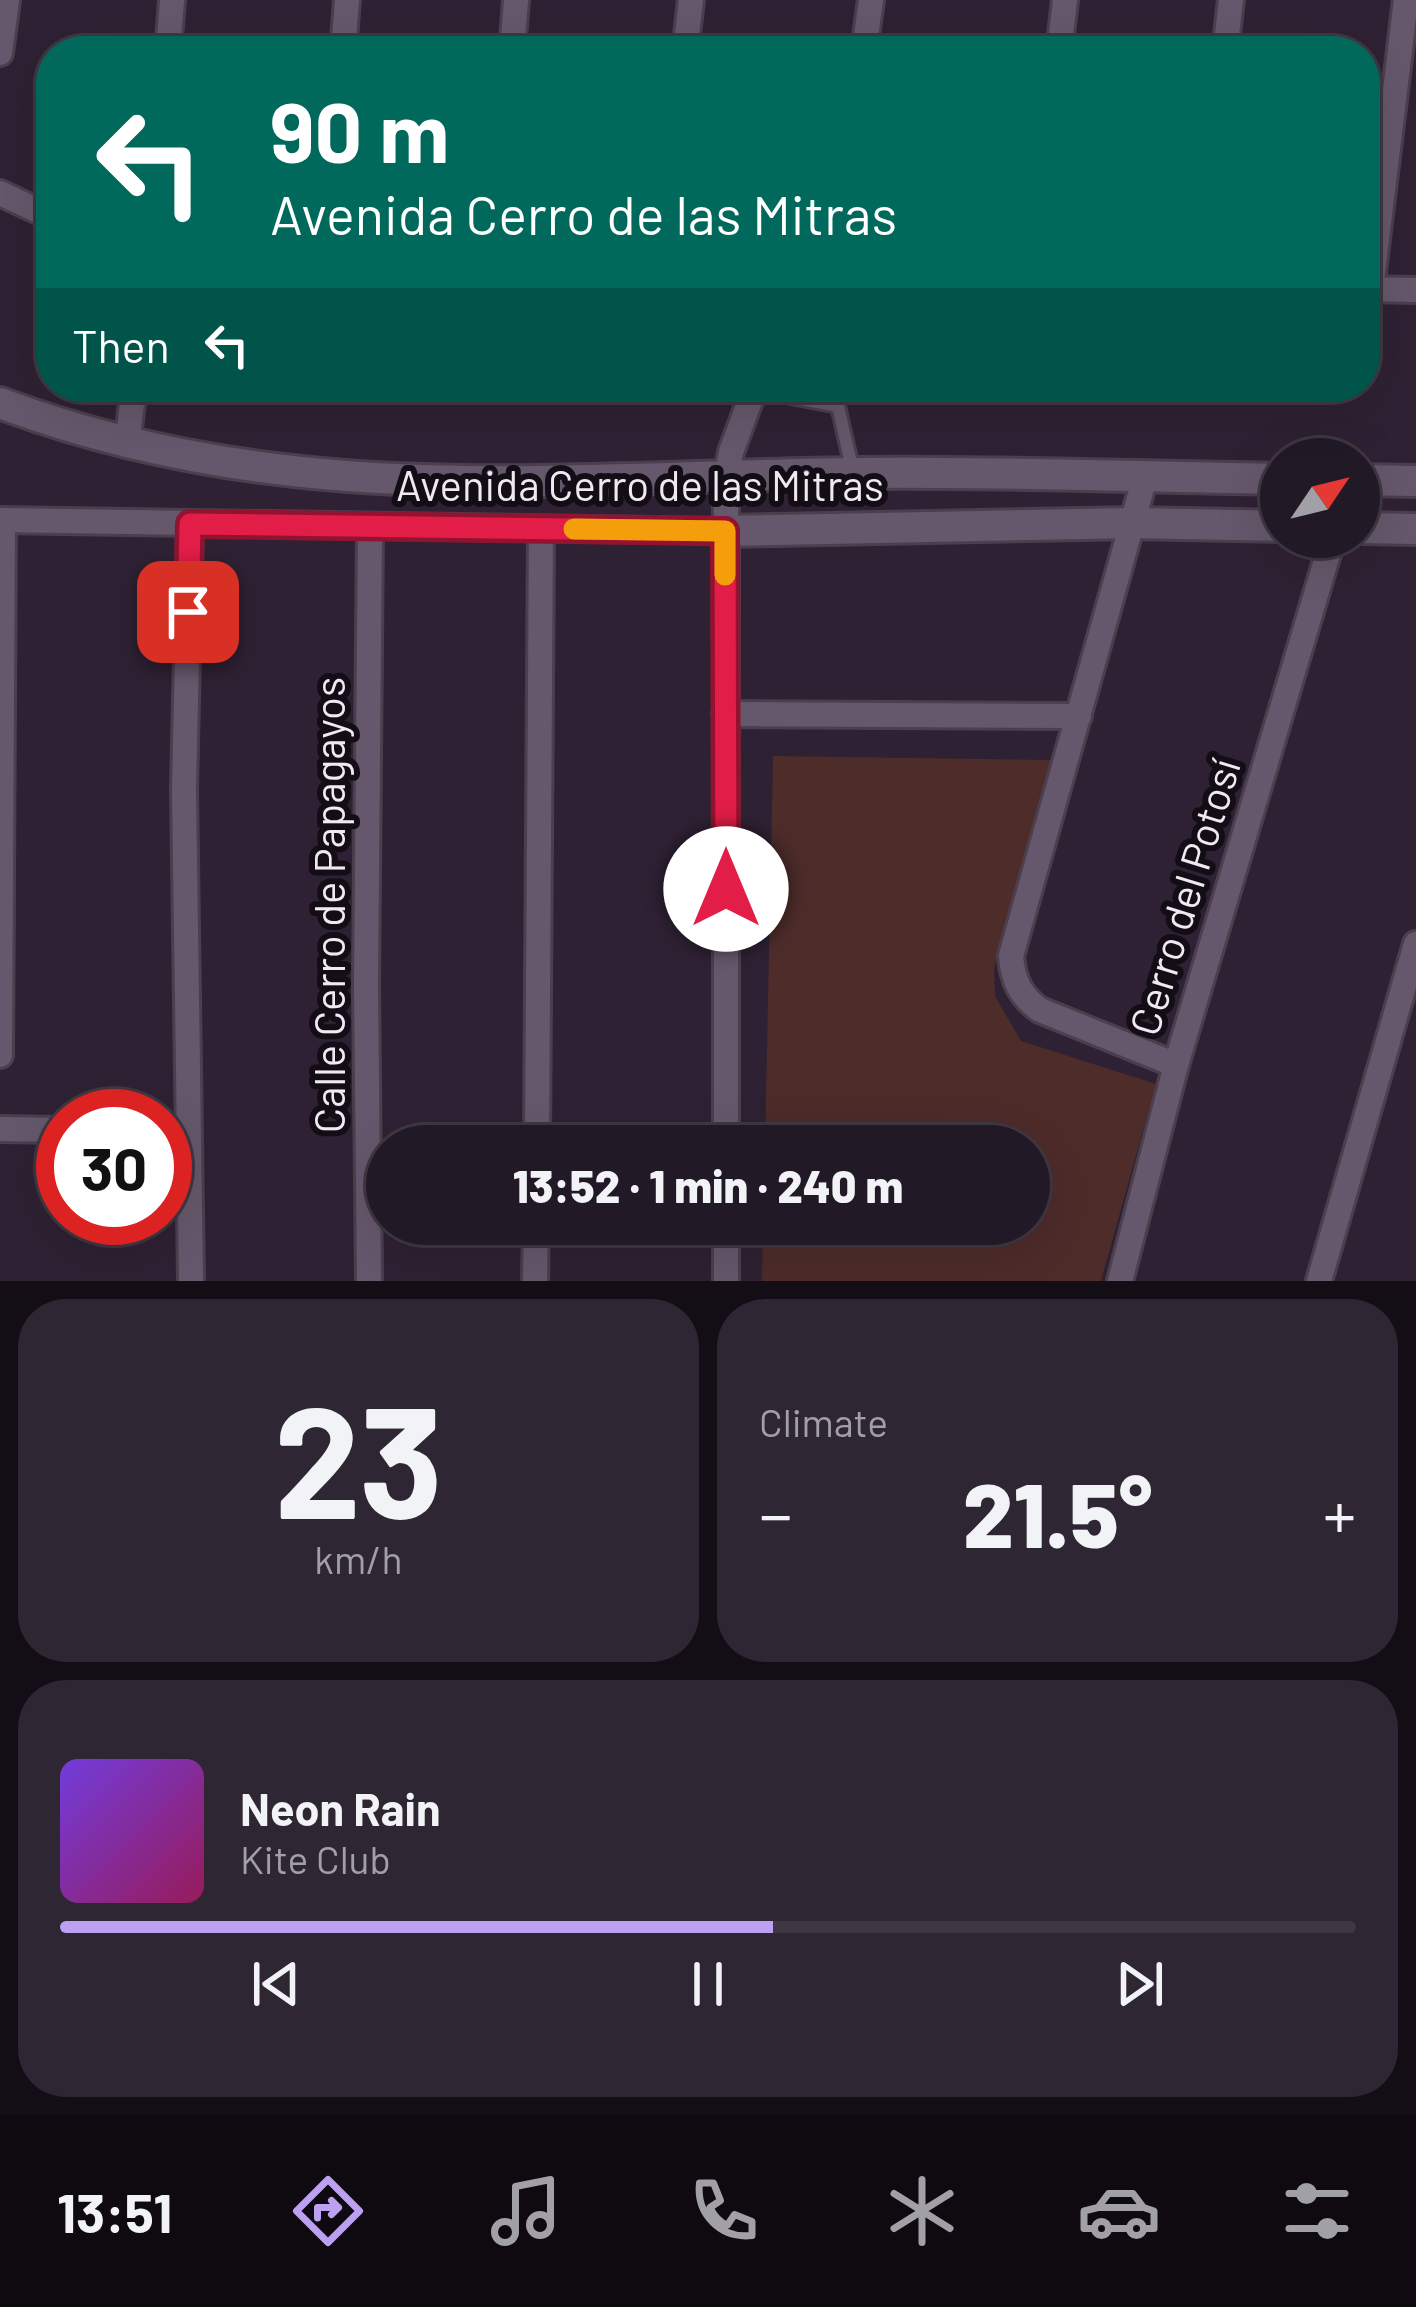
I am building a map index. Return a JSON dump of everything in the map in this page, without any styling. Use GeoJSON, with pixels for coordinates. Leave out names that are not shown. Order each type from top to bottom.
{"type":"FeatureCollection","features":[{"type":"Feature","properties":{"kind":"street"},"geometry":{"type":"LineString","coordinates":[[0,53],[7,0]]}},
{"type":"Feature","properties":{"kind":"street"},"geometry":{"type":"LineString","coordinates":[[169,36],[172,0]]}},
{"type":"Feature","properties":{"kind":"street"},"geometry":{"type":"LineString","coordinates":[[344,36],[347,0]]}},
{"type":"Feature","properties":{"kind":"street"},"geometry":{"type":"LineString","coordinates":[[513,36],[516,0]]}},
{"type":"Feature","properties":{"kind":"street"},"geometry":{"type":"LineString","coordinates":[[687,36],[691,0]]}},
{"type":"Feature","properties":{"kind":"street"},"geometry":{"type":"LineString","coordinates":[[866,36],[871,0]]}},
{"type":"Feature","properties":{"kind":"street"},"geometry":{"type":"LineString","coordinates":[[1061,36],[1065,0]]}},
{"type":"Feature","properties":{"kind":"street"},"geometry":{"type":"LineString","coordinates":[[1227,36],[1231,0]]}},
{"type":"Feature","properties":{"kind":"street"},"geometry":{"type":"LineString","coordinates":[[1380,198],[1406,0]]}},
{"type":"Feature","properties":{"kind":"street"},"geometry":{"type":"LineString","coordinates":[[0,193],[36,211]]}},
{"type":"Feature","properties":{"kind":"street"},"geometry":{"type":"LineString","coordinates":[[1380,289],[1416,290]]}},
{"type":"Feature","properties":{"kind":"street"},"geometry":{"type":"LineString","coordinates":[[127,445],[132,402]]}},
{"type":"Feature","properties":{"kind":"street"},"geometry":{"type":"LineString","coordinates":[[726,1125],[726,479],[750,402]]}},
{"type":"Feature","properties":{"kind":"street","name":"Avenida Cerro de las Mitras"},"geometry":{"type":"LineString","coordinates":[[0,403],[127,445],[285,472],[386,480],[509,484],[853,473],[1260,479]]}},
{"type":"Feature","properties":{"kind":"street"},"geometry":{"type":"LineString","coordinates":[[1145,477],[1011,956],[1026,1000],[1040,1010],[1175,1065]]}},
{"type":"Feature","properties":{"kind":"street"},"geometry":{"type":"LineString","coordinates":[[1380,481],[1416,482]]}},
{"type":"Feature","properties":{"kind":"street"},"geometry":{"type":"LineString","coordinates":[[0,1055],[2,520]]}},
{"type":"Feature","properties":{"kind":"street","name":"Avenida Cerro de las Mitras"},"geometry":{"type":"LineString","coordinates":[[2,520],[725,531],[1134,523],[1260,526]]}},
{"type":"Feature","properties":{"kind":"street"},"geometry":{"type":"LineString","coordinates":[[177,1089],[190,524]]}},
{"type":"Feature","properties":{"kind":"street","name":"Calle Cerro de Papagayos"},"geometry":{"type":"LineString","coordinates":[[369,1281],[370,528]]}},
{"type":"Feature","properties":{"kind":"street"},"geometry":{"type":"LineString","coordinates":[[1380,528],[1416,529]]}},
{"type":"Feature","properties":{"kind":"street"},"geometry":{"type":"LineString","coordinates":[[536,1125],[541,529]]}},
{"type":"Feature","properties":{"kind":"street","name":"Cerro del Potosí"},"geometry":{"type":"LineString","coordinates":[[1120,1281],[1175,1065],[1327,558]]}},
{"type":"Feature","properties":{"kind":"street"},"geometry":{"type":"LineString","coordinates":[[725,714],[1079,716]]}},
{"type":"Feature","properties":{"kind":"street"},"geometry":{"type":"LineString","coordinates":[[1318,1281],[1416,944]]}},
{"type":"Feature","properties":{"kind":"street"},"geometry":{"type":"LineString","coordinates":[[0,1129],[36,1130]]}},
{"type":"Feature","properties":{"kind":"street"},"geometry":{"type":"LineString","coordinates":[[187,1245],[190,1281]]}},
{"type":"Feature","properties":{"kind":"street"},"geometry":{"type":"LineString","coordinates":[[535,1281],[536,1245]]}},
{"type":"Feature","properties":{"kind":"street"},"geometry":{"type":"LineString","coordinates":[[726,1245],[726,1281]]}},
{"type":"Feature","properties":{"kind":"lane"},"geometry":{"type":"LineString","coordinates":[[819,402],[838,406],[853,473]]}},
{"type":"Feature","properties":{"kind":"shaded area"},"geometry":{"type":"Polygon","coordinates":[[[773,756],[1052,760],[994,969],[995,996],[1021,1041],[1156,1084],[1101,1281],[762,1281],[763,1245],[1050,1245],[1050,1125],[765,1125],[773,756]]]}},
{"type":"Feature","properties":{"kind":"slow traffic"},"geometry":{"type":"LineString","coordinates":[[574,529],[725,531],[725,575]]}},
{"type":"Feature","properties":{"kind":"route"},"geometry":{"type":"LineString","coordinates":[[188,612],[190,524],[725,531],[726,889]]}}]}
